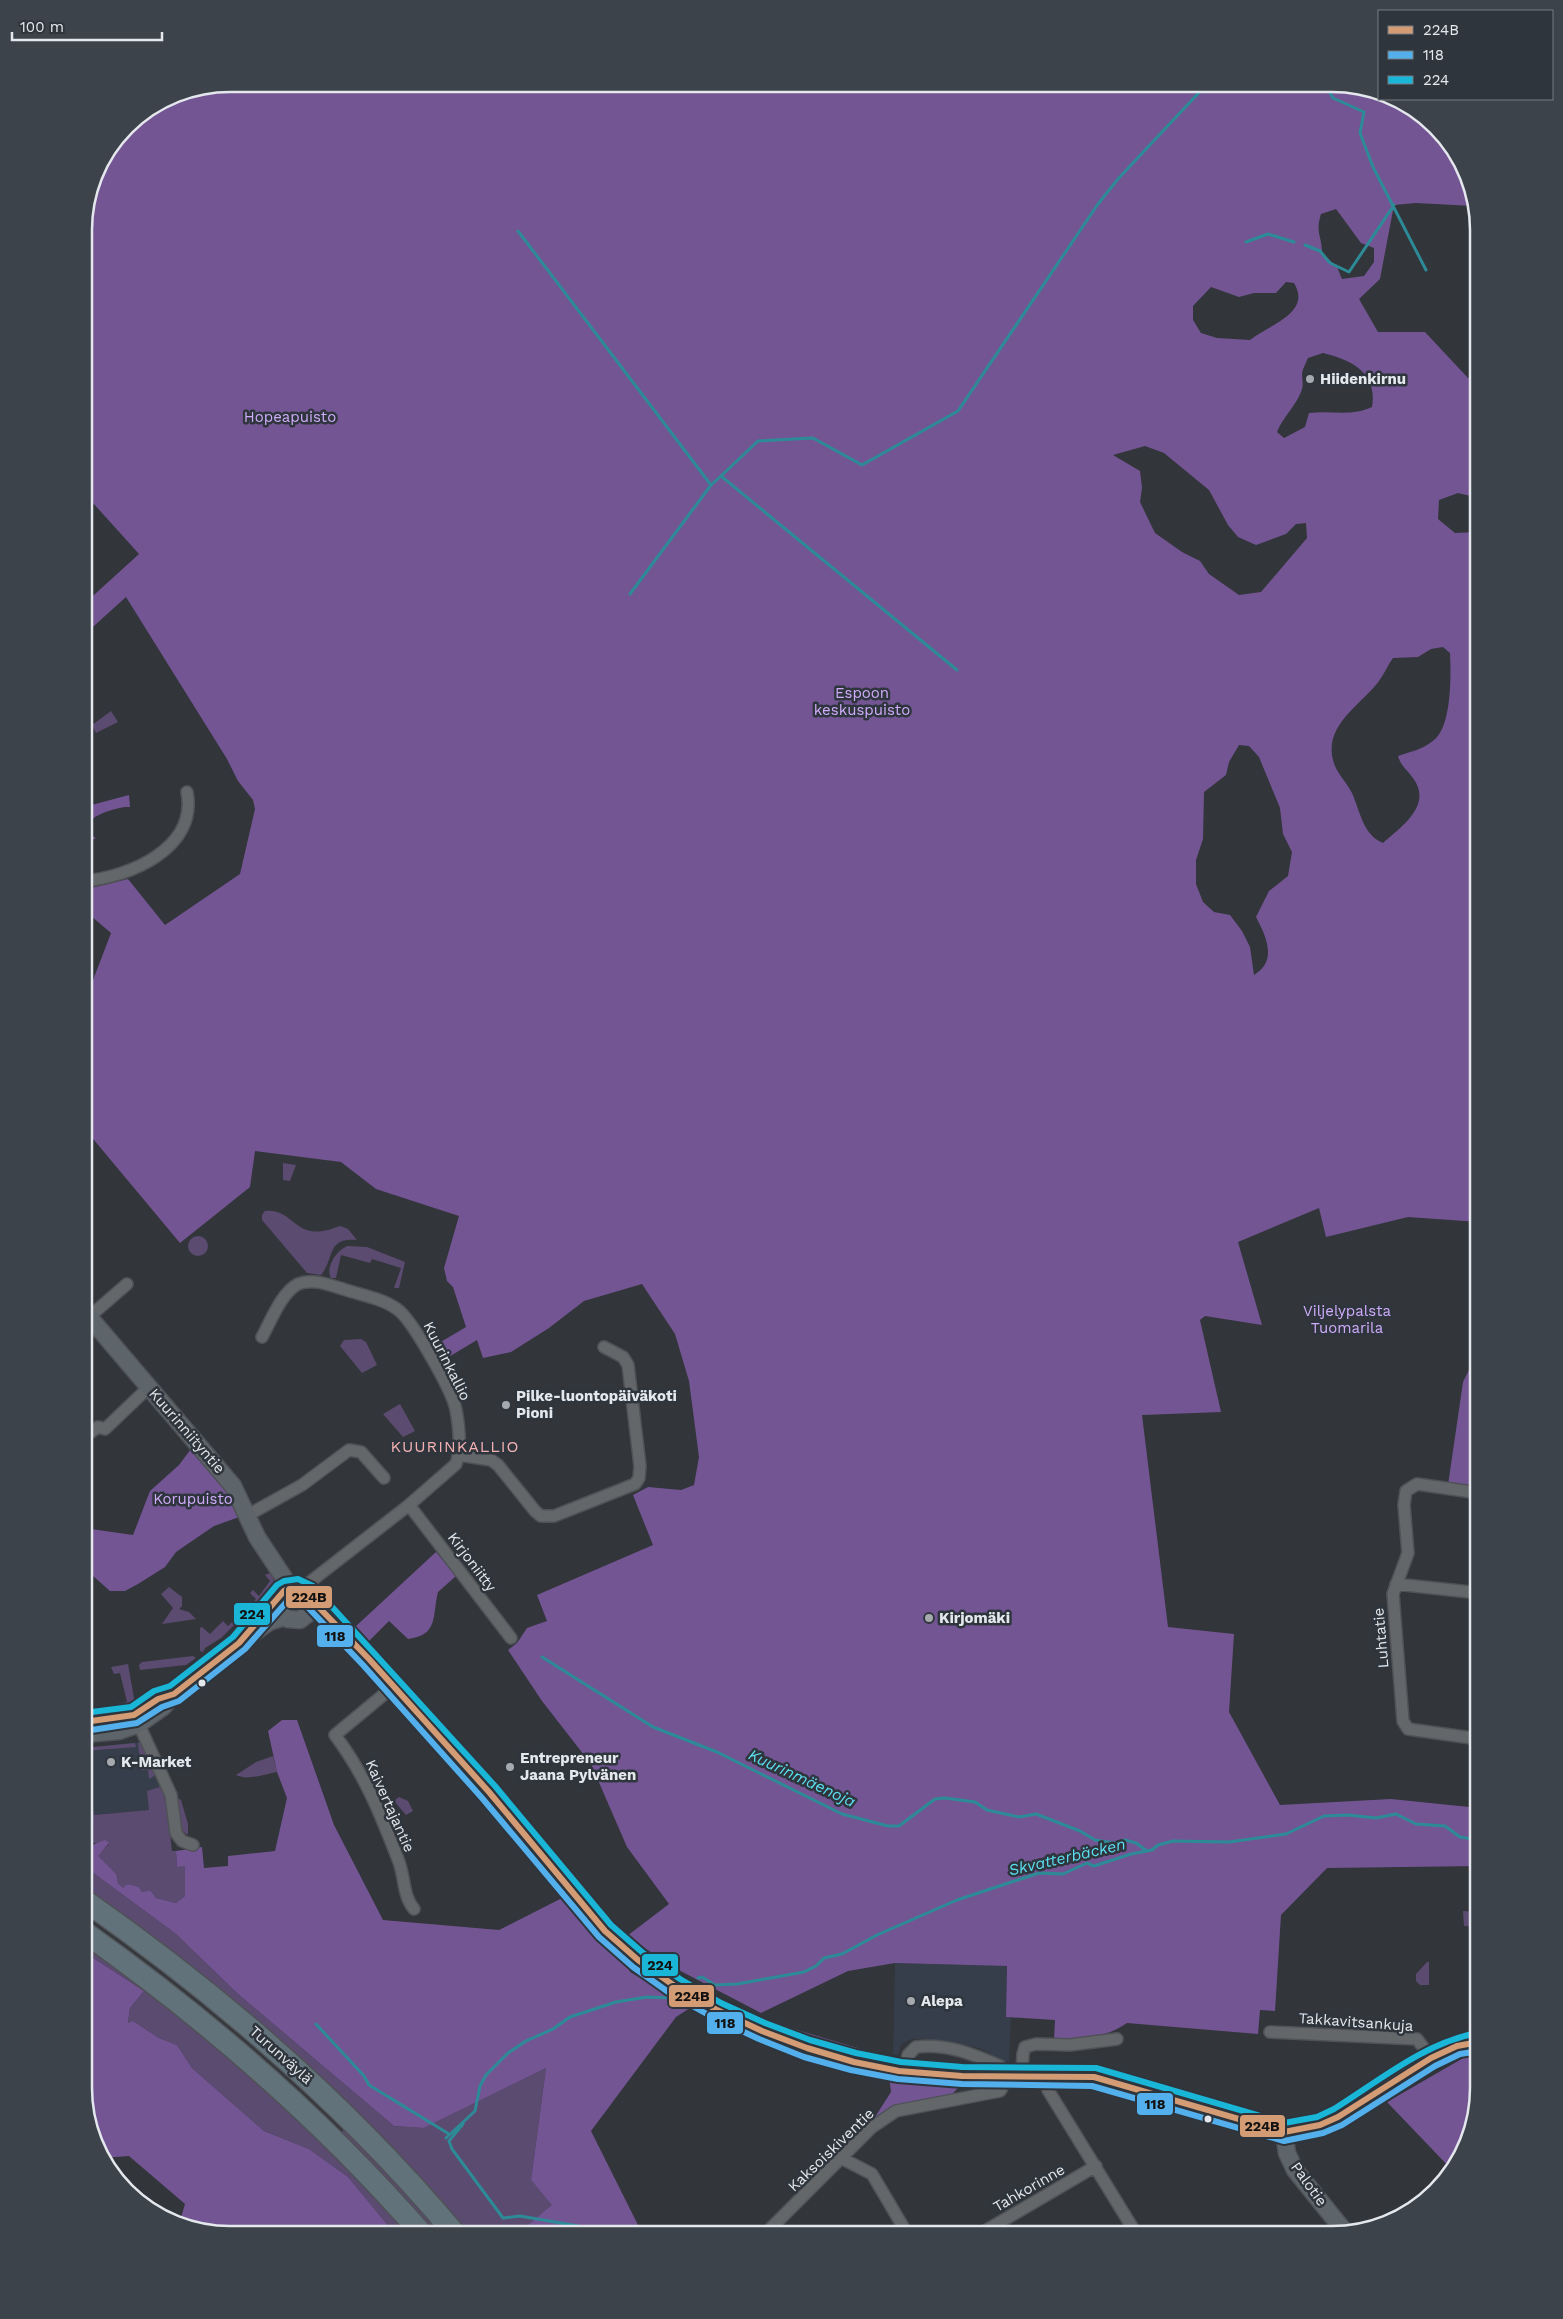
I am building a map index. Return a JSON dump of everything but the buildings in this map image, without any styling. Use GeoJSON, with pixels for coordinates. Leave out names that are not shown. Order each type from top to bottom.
{"type":"FeatureCollection","features":[{"type":"Feature","properties":{"kind":"highway","name":"Turunväylä"},"geometry":{"type":"LineString","coordinates":[[92,1906],[201,1986],[269,2044],[370,2139],[448,2226]]}},
{"type":"Feature","properties":{"kind":"highway","name":"Turunväylä"},"geometry":{"type":"LineString","coordinates":[[92,1938],[184,2006],[240,2052],[348,2154],[414,2226]]}},
{"type":"Feature","properties":{"kind":"street"},"geometry":{"type":"LineString","coordinates":[[93,879],[123,873],[154,859],[184,828],[189,807],[187,792]]}},
{"type":"Feature","properties":{"kind":"street","name":"Kuurinkallio"},"geometry":{"type":"LineString","coordinates":[[262,1337],[289,1291],[306,1282],[322,1283],[397,1309],[408,1319],[430,1356],[456,1409],[458,1455]]}},
{"type":"Feature","properties":{"kind":"street"},"geometry":{"type":"LineString","coordinates":[[92,1312],[127,1284]]}},
{"type":"Feature","properties":{"kind":"street","name":"Kuurinniityntie"},"geometry":{"type":"LineString","coordinates":[[92,1324],[234,1486],[257,1537],[296,1593]]}},
{"type":"Feature","properties":{"kind":"street"},"geometry":{"type":"LineString","coordinates":[[284,1617],[278,1606],[409,1505],[456,1464],[458,1455],[491,1460],[498,1464],[535,1511],[543,1516],[554,1516],[634,1484],[639,1478],[640,1466],[630,1375],[623,1357],[604,1347]]}},
{"type":"Feature","properties":{"kind":"street"},"geometry":{"type":"LineString","coordinates":[[92,1431],[98,1427],[105,1429],[149,1387]]}},
{"type":"Feature","properties":{"kind":"street"},"geometry":{"type":"LineString","coordinates":[[248,1515],[302,1485],[349,1450],[361,1452],[384,1478]]}},
{"type":"Feature","properties":{"kind":"street","name":"Luhtatie"},"geometry":{"type":"LineString","coordinates":[[1470,1492],[1417,1484],[1406,1491],[1404,1505],[1408,1553],[1393,1594],[1403,1721],[1408,1729],[1470,1738]]}},
{"type":"Feature","properties":{"kind":"street","name":"Kirjoniitty"},"geometry":{"type":"LineString","coordinates":[[409,1505],[511,1638]]}},
{"type":"Feature","properties":{"kind":"street"},"geometry":{"type":"LineString","coordinates":[[1396,1584],[1470,1591]]}},
{"type":"Feature","properties":{"kind":"street"},"geometry":{"type":"LineString","coordinates":[[92,1733],[119,1731],[137,1719],[158,1699],[174,1694],[268,1622],[284,1617],[297,1620],[306,1617],[311,1608],[296,1593]]}},
{"type":"Feature","properties":{"kind":"street"},"geometry":{"type":"LineString","coordinates":[[296,1593],[351,1639],[394,1686],[489,1792],[605,1931],[637,1961],[702,2001],[753,2027],[813,2050],[905,2072],[942,2075],[1046,2075],[1086,2077],[1114,2082],[1284,2132],[1320,2125],[1338,2118],[1431,2058],[1457,2046],[1470,2044]]}},
{"type":"Feature","properties":{"kind":"street"},"geometry":{"type":"LineString","coordinates":[[239,1643],[296,1593]]}},
{"type":"Feature","properties":{"kind":"street"},"geometry":{"type":"LineString","coordinates":[[306,1617],[351,1639]]}},
{"type":"Feature","properties":{"kind":"street","name":"Kaivertajantie"},"geometry":{"type":"LineString","coordinates":[[394,1686],[334,1734],[352,1757],[367,1783],[400,1865],[408,1901],[414,1909]]}},
{"type":"Feature","properties":{"kind":"street"},"geometry":{"type":"LineString","coordinates":[[92,1722],[137,1719]]}},
{"type":"Feature","properties":{"kind":"street"},"geometry":{"type":"LineString","coordinates":[[137,1719],[170,1795],[176,1833],[182,1841],[193,1845]]}},
{"type":"Feature","properties":{"kind":"street","name":"Takkavitsankuja"},"geometry":{"type":"LineString","coordinates":[[1270,2032],[1417,2039],[1431,2058]]}},
{"type":"Feature","properties":{"kind":"street"},"geometry":{"type":"LineString","coordinates":[[1022,2075],[1025,2047],[1036,2044],[1070,2045],[1117,2039]]}},
{"type":"Feature","properties":{"kind":"street"},"geometry":{"type":"LineString","coordinates":[[905,2072],[911,2050],[916,2047],[932,2046],[957,2050],[987,2060],[1000,2066],[1003,2076]]}},
{"type":"Feature","properties":{"kind":"street"},"geometry":{"type":"LineString","coordinates":[[1046,2075],[1048,2090],[1132,2226]]}},
{"type":"Feature","properties":{"kind":"street","name":"Kaksoiskiventie"},"geometry":{"type":"LineString","coordinates":[[773,2226],[843,2159],[871,2128],[896,2111],[1000,2091],[1003,2088],[1003,2076]]}},
{"type":"Feature","properties":{"kind":"street","name":"Palotie"},"geometry":{"type":"LineString","coordinates":[[1284,2132],[1287,2153],[1295,2170],[1340,2226]]}},
{"type":"Feature","properties":{"kind":"street"},"geometry":{"type":"LineString","coordinates":[[843,2159],[872,2174],[903,2226]]}},
{"type":"Feature","properties":{"kind":"street","name":"Tahkorinne"},"geometry":{"type":"LineString","coordinates":[[993,2226],[1096,2166]]}},
{"type":"Feature","properties":{"kind":"shaded area"},"geometry":{"type":"Polygon","coordinates":[[[111,711],[118,722],[96,733],[93,724],[111,711]]]}},
{"type":"Feature","properties":{"kind":"shaded area"},"geometry":{"type":"Polygon","coordinates":[[[283,1163],[296,1165],[290,1181],[283,1180],[283,1163]]]}},
{"type":"Feature","properties":{"kind":"shaded area"},"geometry":{"type":"Polygon","coordinates":[[[265,1211],[283,1215],[304,1229],[313,1231],[324,1231],[340,1226],[348,1229],[357,1240],[347,1240],[336,1245],[321,1275],[307,1273],[262,1220],[262,1215],[265,1211]]]}},
{"type":"Feature","properties":{"kind":"shaded area"},"geometry":{"type":"Polygon","coordinates":[[[198,1236],[205,1239],[208,1246],[205,1253],[198,1256],[191,1253],[188,1246],[191,1239],[198,1236]]]}},
{"type":"Feature","properties":{"kind":"shaded area"},"geometry":{"type":"Polygon","coordinates":[[[348,1246],[367,1247],[405,1262],[399,1288],[394,1288],[401,1268],[372,1259],[370,1263],[341,1255],[336,1278],[331,1278],[330,1269],[333,1259],[348,1246]]]}},
{"type":"Feature","properties":{"kind":"shaded area"},"geometry":{"type":"Polygon","coordinates":[[[361,1339],[366,1342],[377,1365],[362,1373],[340,1346],[344,1340],[361,1339]]]}},
{"type":"Feature","properties":{"kind":"shaded area"},"geometry":{"type":"Polygon","coordinates":[[[400,1404],[415,1431],[403,1437],[383,1414],[400,1404]]]}},
{"type":"Feature","properties":{"kind":"shaded area"},"geometry":{"type":"Polygon","coordinates":[[[270,1573],[274,1580],[271,1588],[221,1638],[205,1648],[203,1652],[200,1651],[200,1628],[202,1627],[210,1634],[223,1621],[228,1626],[243,1612],[237,1604],[245,1610],[256,1599],[250,1593],[253,1590],[259,1596],[270,1581],[265,1575],[270,1573]]]}},
{"type":"Feature","properties":{"kind":"shaded area"},"geometry":{"type":"Polygon","coordinates":[[[169,1587],[182,1597],[182,1606],[179,1609],[189,1612],[196,1619],[162,1624],[173,1608],[161,1594],[169,1587]]]}},
{"type":"Feature","properties":{"kind":"shaded area"},"geometry":{"type":"Polygon","coordinates":[[[193,1656],[196,1658],[186,1665],[140,1670],[139,1665],[142,1662],[193,1656]]]}},
{"type":"Feature","properties":{"kind":"shaded area"},"geometry":{"type":"Polygon","coordinates":[[[128,1664],[135,1704],[120,1708],[92,1710],[127,1702],[120,1673],[114,1674],[111,1667],[128,1664]]]}},
{"type":"Feature","properties":{"kind":"shaded area"},"geometry":{"type":"Polygon","coordinates":[[[141,1742],[165,1788],[149,1810],[94,1815],[92,1747],[141,1742]]]}},
{"type":"Feature","properties":{"kind":"shaded area"},"geometry":{"type":"Polygon","coordinates":[[[141,1742],[156,1775],[149,1779],[148,1770],[141,1770],[138,1743],[141,1742]]]}},
{"type":"Feature","properties":{"kind":"shaded area"},"geometry":{"type":"Polygon","coordinates":[[[92,1743],[93,1747],[135,1743],[136,1747],[92,1750],[92,1743]]]}},
{"type":"Feature","properties":{"kind":"shaded area"},"geometry":{"type":"Polygon","coordinates":[[[273,1756],[277,1772],[251,1777],[236,1775],[256,1762],[273,1756]]]}},
{"type":"Feature","properties":{"kind":"shaded area"},"geometry":{"type":"Polygon","coordinates":[[[160,1787],[165,1788],[172,1851],[176,1851],[177,1867],[185,1865],[185,1896],[176,1903],[156,1898],[150,1890],[142,1892],[139,1887],[128,1884],[123,1889],[97,1856],[109,1844],[92,1844],[92,1825],[94,1821],[92,1817],[92,1798],[94,1815],[149,1810],[147,1791],[160,1787]]]}},
{"type":"Feature","properties":{"kind":"shaded area"},"geometry":{"type":"Polygon","coordinates":[[[176,1797],[181,1800],[188,1824],[188,1835],[180,1829],[176,1797]]]}},
{"type":"Feature","properties":{"kind":"shaded area"},"geometry":{"type":"Polygon","coordinates":[[[399,1797],[408,1801],[413,1811],[406,1815],[394,1801],[399,1797]]]}},
{"type":"Feature","properties":{"kind":"shaded area"},"geometry":{"type":"Polygon","coordinates":[[[92,1872],[176,1934],[238,1994],[394,2126],[424,2128],[546,2068],[531,2180],[553,2205],[527,2226],[461,2226],[441,2201],[92,1898],[92,1872]]]}},
{"type":"Feature","properties":{"kind":"shaded area"},"geometry":{"type":"Polygon","coordinates":[[[1463,1911],[1470,1912],[1470,1926],[1464,1926],[1463,1911]]]}},
{"type":"Feature","properties":{"kind":"shaded area"},"geometry":{"type":"Polygon","coordinates":[[[92,1947],[245,2066],[354,2174],[400,2226],[389,2226],[348,2177],[309,2149],[264,2131],[192,2068],[177,2045],[159,2038],[133,2021],[128,2024],[130,2008],[144,1991],[92,1957],[92,1947]]]}},
{"type":"Feature","properties":{"kind":"shaded area"},"geometry":{"type":"Polygon","coordinates":[[[1429,1962],[1429,1985],[1420,1985],[1416,1981],[1416,1974],[1429,1962]]]}},
{"type":"Feature","properties":{"kind":"shaded area"},"geometry":{"type":"Polygon","coordinates":[[[895,1963],[1007,1966],[1006,2017],[1011,2017],[1009,2063],[979,2048],[925,2039],[912,2039],[905,2042],[901,2045],[898,2055],[893,2054],[895,1963]]]}},
{"type":"Feature","properties":{"kind":"shaded area"},"geometry":{"type":"Polygon","coordinates":[[[669,1970],[715,1995],[716,1999],[697,1991],[667,1971],[669,1970]]]}},
{"type":"Feature","properties":{"kind":"shaded area"},"geometry":{"type":"Polygon","coordinates":[[[778,2024],[898,2060],[898,2062],[813,2044],[777,2027],[778,2024]]]}},
{"type":"Feature","properties":{"kind":"shaded area"},"geometry":{"type":"Polygon","coordinates":[[[346,2129],[389,2171],[435,2226],[427,2226],[341,2132],[346,2129]]]}},
{"type":"Feature","properties":{"kind":"green space","name":"Espoon keskuspuisto"},"geometry":{"type":"Polygon","coordinates":[[[230,93],[1342,93],[1360,95],[1385,103],[1417,121],[1430,133],[1452,161],[1460,178],[1468,206],[1416,203],[1394,205],[1380,279],[1359,299],[1378,332],[1425,332],[1468,378],[1470,377],[1470,496],[1458,493],[1439,500],[1438,519],[1455,533],[1470,532],[1470,1221],[1408,1217],[1326,1237],[1319,1208],[1238,1242],[1262,1325],[1205,1316],[1200,1320],[1221,1412],[1142,1415],[1168,1627],[1234,1634],[1229,1712],[1280,1805],[1391,1799],[1470,1807],[1470,1866],[1327,1868],[1281,1915],[1275,2011],[1260,2010],[1258,2034],[1127,2023],[1101,2035],[1054,2040],[1055,2020],[1006,2017],[1007,1966],[895,1963],[848,1971],[761,2013],[671,1966],[627,1936],[669,1904],[627,1847],[591,1764],[542,1701],[508,1650],[517,1643],[527,1628],[547,1621],[537,1595],[653,1545],[633,1495],[648,1487],[681,1490],[694,1485],[699,1457],[689,1381],[675,1334],[642,1284],[584,1301],[549,1328],[511,1352],[483,1358],[477,1340],[442,1361],[434,1346],[466,1327],[453,1287],[447,1281],[444,1268],[459,1216],[376,1189],[341,1162],[255,1151],[250,1187],[180,1243],[93,1138],[93,981],[111,933],[93,917],[93,888],[128,879],[165,925],[240,874],[255,809],[253,800],[238,781],[227,759],[126,597],[93,627],[93,596],[139,554],[93,503],[93,221],[95,203],[107,169],[121,146],[133,133],[161,111],[195,97],[230,93]],[[1336,209],[1321,214],[1319,220],[1322,253],[1337,267],[1342,279],[1364,276],[1374,262],[1374,248],[1361,243],[1336,209]],[[1286,282],[1276,293],[1254,293],[1239,297],[1211,287],[1193,306],[1193,320],[1201,333],[1217,338],[1250,340],[1286,317],[1298,302],[1298,293],[1294,283],[1286,282]],[[1323,353],[1308,358],[1302,373],[1303,385],[1301,392],[1277,432],[1284,438],[1305,427],[1309,413],[1349,413],[1372,407],[1373,395],[1371,385],[1367,376],[1360,370],[1343,359],[1323,353]],[[1145,446],[1113,455],[1140,471],[1142,488],[1140,502],[1155,533],[1182,552],[1200,561],[1209,574],[1239,595],[1261,592],[1307,538],[1306,523],[1296,524],[1286,534],[1256,545],[1238,537],[1228,525],[1209,490],[1164,453],[1145,446]],[[1443,647],[1431,649],[1418,657],[1393,658],[1379,681],[1346,716],[1334,736],[1332,748],[1334,765],[1352,793],[1367,828],[1376,839],[1383,843],[1405,824],[1419,800],[1419,791],[1415,781],[1398,756],[1421,748],[1434,740],[1440,733],[1447,712],[1450,686],[1450,653],[1443,647]],[[1239,745],[1229,762],[1226,775],[1204,792],[1203,839],[1196,860],[1196,884],[1203,902],[1214,912],[1230,915],[1242,931],[1250,947],[1254,975],[1266,963],[1268,956],[1266,940],[1256,917],[1269,891],[1288,876],[1292,852],[1283,834],[1280,808],[1259,757],[1249,746],[1239,745]]]}},
{"type":"Feature","properties":{"kind":"green space"},"geometry":{"type":"Polygon","coordinates":[[[129,795],[130,807],[108,811],[93,819],[93,805],[129,795]]]}},
{"type":"Feature","properties":{"kind":"green space"},"geometry":{"type":"Polygon","coordinates":[[[1470,1368],[1470,1488],[1448,1485],[1463,1382],[1470,1368]]]}},
{"type":"Feature","properties":{"kind":"green space","name":"Korupuisto"},"geometry":{"type":"Polygon","coordinates":[[[194,1445],[221,1475],[242,1516],[214,1526],[176,1552],[165,1567],[138,1584],[125,1591],[110,1591],[92,1575],[92,1529],[133,1535],[150,1491],[179,1465],[194,1445]]]}},
{"type":"Feature","properties":{"kind":"green space"},"geometry":{"type":"Polygon","coordinates":[[[436,1552],[456,1576],[438,1592],[430,1629],[418,1637],[408,1639],[389,1621],[368,1642],[355,1627],[436,1552]]]}},
{"type":"Feature","properties":{"kind":"green space"},"geometry":{"type":"Polygon","coordinates":[[[282,1720],[297,1720],[334,1825],[383,1920],[499,1930],[568,1895],[628,1963],[630,1972],[693,2006],[676,2017],[591,2131],[638,2226],[527,2226],[552,2205],[531,2180],[546,2068],[424,2128],[394,2126],[238,1994],[176,1934],[92,1872],[92,1845],[105,1840],[109,1843],[98,1856],[116,1874],[118,1883],[123,1888],[128,1884],[139,1887],[142,1892],[150,1890],[156,1898],[176,1903],[185,1896],[185,1866],[177,1867],[176,1851],[202,1847],[204,1868],[228,1866],[228,1856],[275,1851],[287,1798],[277,1772],[268,1731],[282,1720]]]}},
{"type":"Feature","properties":{"kind":"green space"},"geometry":{"type":"Polygon","coordinates":[[[92,1957],[144,1991],[130,2008],[128,2023],[133,2021],[159,2038],[177,2045],[192,2068],[264,2131],[309,2149],[348,2177],[389,2226],[221,2226],[203,2224],[181,2217],[185,2204],[129,2156],[111,2157],[97,2124],[92,2089],[92,1957]]]}},
{"type":"Feature","properties":{"kind":"green space"},"geometry":{"type":"Polygon","coordinates":[[[1470,2056],[1469,2107],[1460,2141],[1447,2165],[1387,2102],[1465,2057],[1470,2056]]]}},
{"type":"Feature","properties":{"kind":"green space"},"geometry":{"type":"Polygon","coordinates":[[[889,2076],[958,2088],[952,2094],[895,2106],[875,2117],[891,2092],[889,2076]]]}},
{"type":"Feature","properties":{"kind":"waterway"},"geometry":{"type":"LineString","coordinates":[[721,476],[758,441],[813,438],[862,465],[958,411],[1098,204],[1118,179],[1199,93]]}},
{"type":"Feature","properties":{"kind":"waterway"},"geometry":{"type":"LineString","coordinates":[[1330,93],[1333,98],[1364,112],[1360,133],[1373,167],[1426,270]]}},
{"type":"Feature","properties":{"kind":"waterway"},"geometry":{"type":"LineString","coordinates":[[1305,245],[1320,251],[1330,263],[1349,272],[1394,205]]}},
{"type":"Feature","properties":{"kind":"waterway"},"geometry":{"type":"LineString","coordinates":[[518,231],[711,485],[721,476],[957,670]]}},
{"type":"Feature","properties":{"kind":"waterway"},"geometry":{"type":"LineString","coordinates":[[1246,242],[1268,234],[1294,242]]}},
{"type":"Feature","properties":{"kind":"waterway"},"geometry":{"type":"LineString","coordinates":[[630,594],[711,485]]}},
{"type":"Feature","properties":{"kind":"waterway","name":"Kuurinmäenoja"},"geometry":{"type":"LineString","coordinates":[[542,1657],[653,1727],[717,1752],[842,1814],[888,1826],[899,1826],[935,1799],[945,1798],[975,1802],[987,1810],[1019,1817],[1036,1814],[1080,1831],[1095,1840],[1114,1843],[1125,1840],[1136,1843],[1147,1851]]}},
{"type":"Feature","properties":{"kind":"waterway","name":"Skvatterbäcken"},"geometry":{"type":"LineString","coordinates":[[698,1978],[702,1977],[715,1985],[737,1984],[804,1972],[816,1966],[824,1958],[842,1954],[877,1935],[957,1900],[1039,1873],[1063,1874],[1087,1863],[1094,1866],[1131,1854],[1152,1850],[1158,1845],[1173,1841],[1229,1842],[1286,1834],[1324,1816],[1348,1815],[1376,1818],[1396,1814],[1416,1824],[1445,1826],[1460,1837],[1470,1839]]}},
{"type":"Feature","properties":{"kind":"waterway","name":"Skvatterbäcken"},"geometry":{"type":"LineString","coordinates":[[446,2138],[475,2111],[480,2086],[486,2075],[508,2053],[526,2041],[553,2029],[570,2017],[616,2002],[647,1997],[673,1998]]}},
{"type":"Feature","properties":{"kind":"waterway"},"geometry":{"type":"LineString","coordinates":[[316,2024],[364,2076],[369,2085],[449,2134]]}},
{"type":"Feature","properties":{"kind":"waterway"},"geometry":{"type":"LineString","coordinates":[[463,2124],[449,2141],[452,2149],[503,2218],[520,2216],[578,2226]]}},
{"type":"Feature","properties":{"kind":"transit line","name":"224"},"geometry":{"type":"LineString","coordinates":[[92,1712],[131,1707],[154,1691],[170,1686],[233,1637],[277,1585],[284,1581],[298,1579],[313,1586],[495,1786],[611,1925],[643,1953],[680,1979],[721,2003],[765,2023],[810,2040],[856,2053],[901,2062],[962,2067],[1096,2068],[1284,2123],[1317,2117],[1334,2109],[1420,2054],[1457,2038],[1470,2035]]}},
{"type":"Feature","properties":{"kind":"transit line","name":"224B"},"geometry":{"type":"LineString","coordinates":[[92,1721],[134,1715],[158,1699],[174,1694],[239,1643],[284,1591],[292,1587],[300,1588],[369,1659],[489,1792],[605,1931],[638,1960],[676,1987],[717,2010],[762,2031],[807,2048],[854,2062],[899,2071],[962,2076],[1094,2077],[1284,2132],[1320,2125],[1338,2117],[1431,2058],[1457,2046],[1470,2044]]}},
{"type":"Feature","properties":{"kind":"transit line","name":"118"},"geometry":{"type":"LineString","coordinates":[[92,1730],[137,1723],[162,1707],[179,1701],[245,1649],[290,1598],[297,1596],[363,1665],[482,1798],[599,1937],[633,1967],[671,1994],[714,2018],[804,2057],[851,2070],[898,2079],[962,2084],[1092,2086],[1284,2141],[1323,2133],[1342,2125],[1435,2066],[1460,2054],[1470,2052]]}},
{"type":"Feature","properties":{"kind":"place","name":"Hiidenkirnu"},"geometry":{"type":"Point","coordinates":[1310,379]}},
{"type":"Feature","properties":{"kind":"place","name":"Pilke-luontopäiväkoti Pioni"},"geometry":{"type":"Point","coordinates":[506,1405]}},
{"type":"Feature","properties":{"kind":"place","name":"Kirjomäki"},"geometry":{"type":"Point","coordinates":[929,1618]}},
{"type":"Feature","properties":{"kind":"place","name":"K-Market"},"geometry":{"type":"Point","coordinates":[111,1762]}},
{"type":"Feature","properties":{"kind":"place","name":"Entrepreneur Jaana Pylvänen"},"geometry":{"type":"Point","coordinates":[510,1767]}},
{"type":"Feature","properties":{"kind":"place","name":"Alepa"},"geometry":{"type":"Point","coordinates":[911,2001]}},
{"type":"Feature","properties":{"kind":"district","name":"KUURINKALLIO"},"geometry":{"type":"Point","coordinates":[455,1446]}},
{"type":"Feature","properties":{"kind":"park label","name":"Hopeapuisto"},"geometry":{"type":"Point","coordinates":[290,417]}},
{"type":"Feature","properties":{"kind":"park label","name":"Viljelypalsta Tuomarila"},"geometry":{"type":"Point","coordinates":[1347,1320]}}]}
